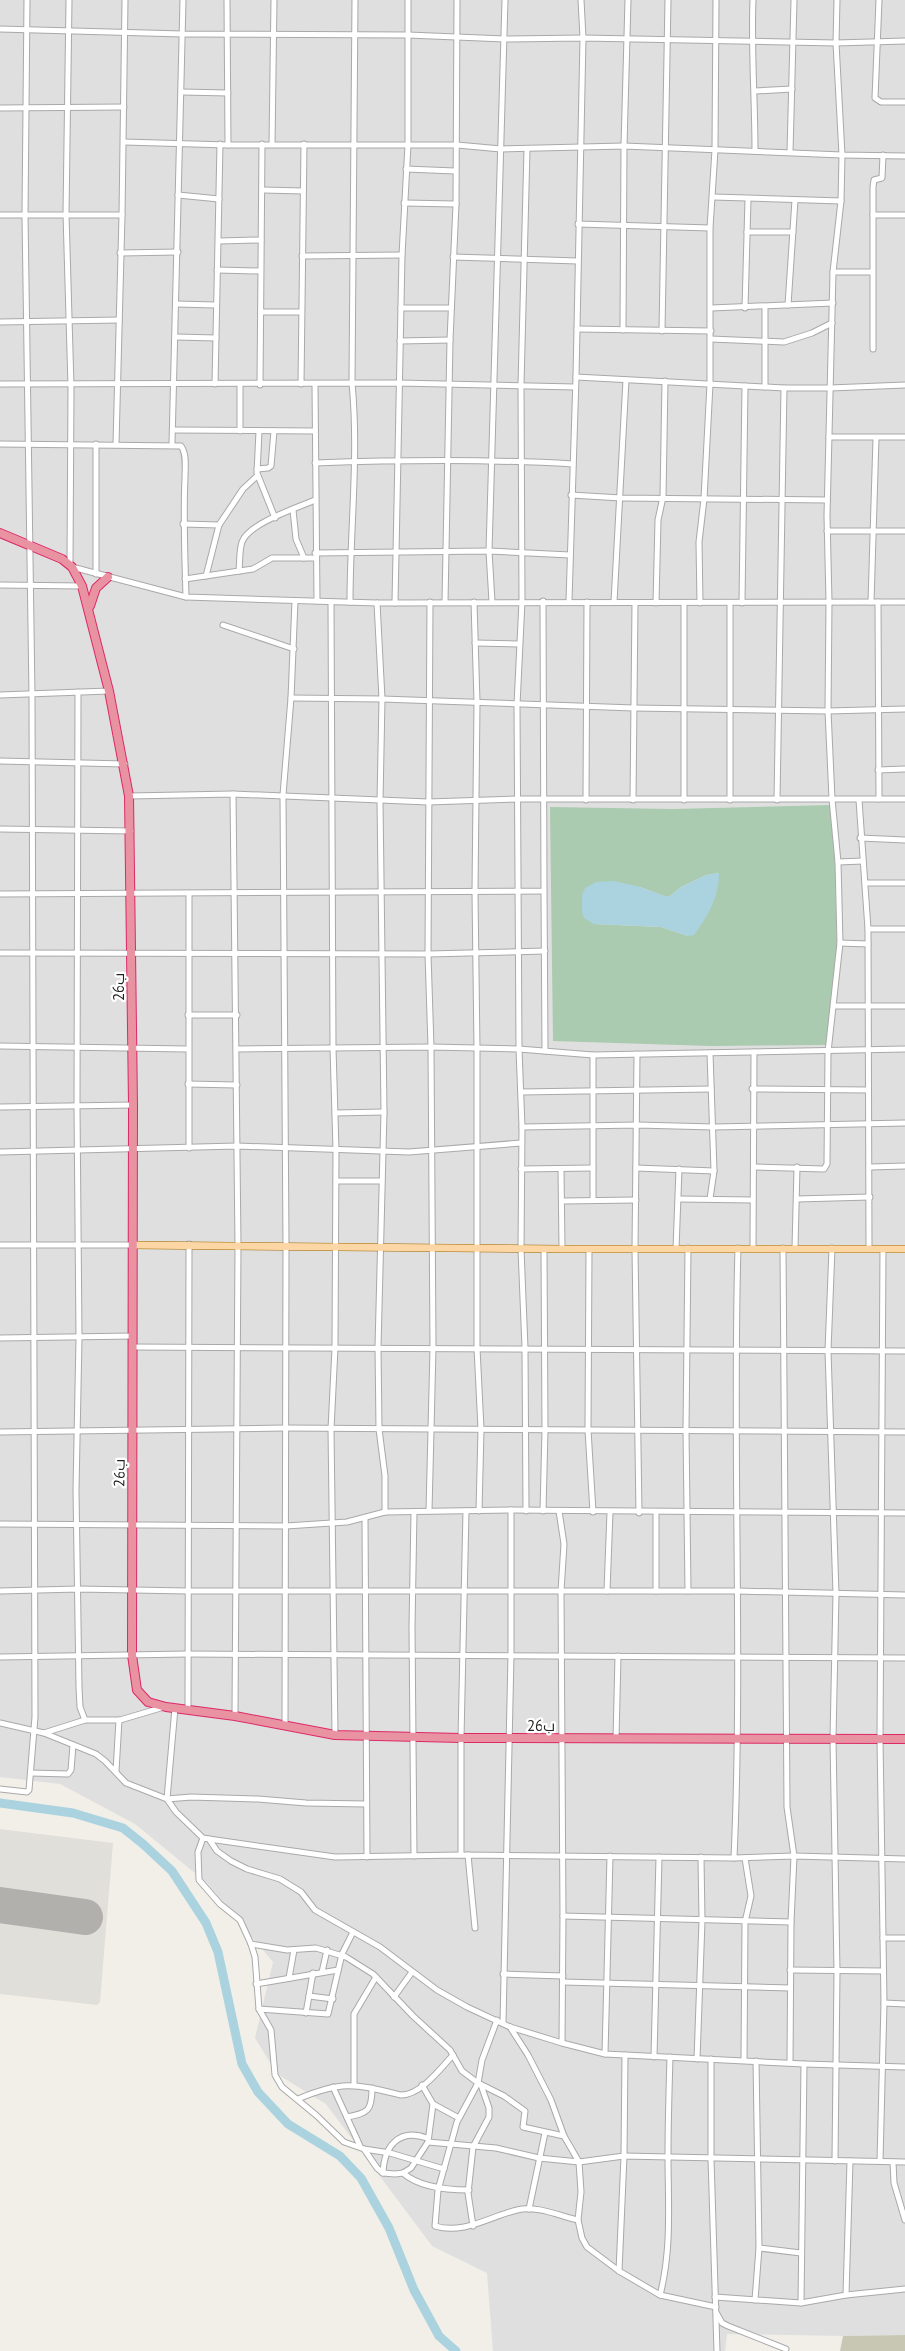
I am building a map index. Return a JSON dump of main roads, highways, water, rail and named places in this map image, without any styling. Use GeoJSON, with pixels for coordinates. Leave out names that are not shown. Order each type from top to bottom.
{"type":"FeatureCollection","features":[{"type":"Feature","properties":{"kind":"highway","name":"26ب"},"geometry":{"type":"LineString","coordinates":[[0,533],[29,544],[71,566],[82,586],[109,691],[129,796],[133,1105],[132,1655],[135,1684],[140,1696],[148,1702],[165,1707],[235,1716],[335,1736],[905,1739]]}},
{"type":"Feature","properties":{"kind":"highway"},"geometry":{"type":"LineString","coordinates":[[89,608],[96,588],[108,577]]}},
{"type":"Feature","properties":{"kind":"main road"},"geometry":{"type":"LineString","coordinates":[[133,1245],[189,1244],[336,1248],[382,1246],[477,1249],[905,1248]]}},
{"type":"Feature","properties":{"kind":"water"},"geometry":{"type":"Polygon","coordinates":[[[719,873],[712,906],[694,935],[688,936],[661,927],[594,924],[584,918],[582,912],[582,895],[585,888],[596,882],[614,881],[670,896],[681,887],[706,875],[719,873]]]}},
{"type":"Feature","properties":{"kind":"waterway"},"geometry":{"type":"LineString","coordinates":[[0,1803],[73,1813],[123,1828],[172,1871],[206,1923],[218,1952],[242,2064],[258,2092],[288,2124],[340,2156],[361,2178],[389,2228],[414,2290],[439,2336],[456,2351]]}}]}
